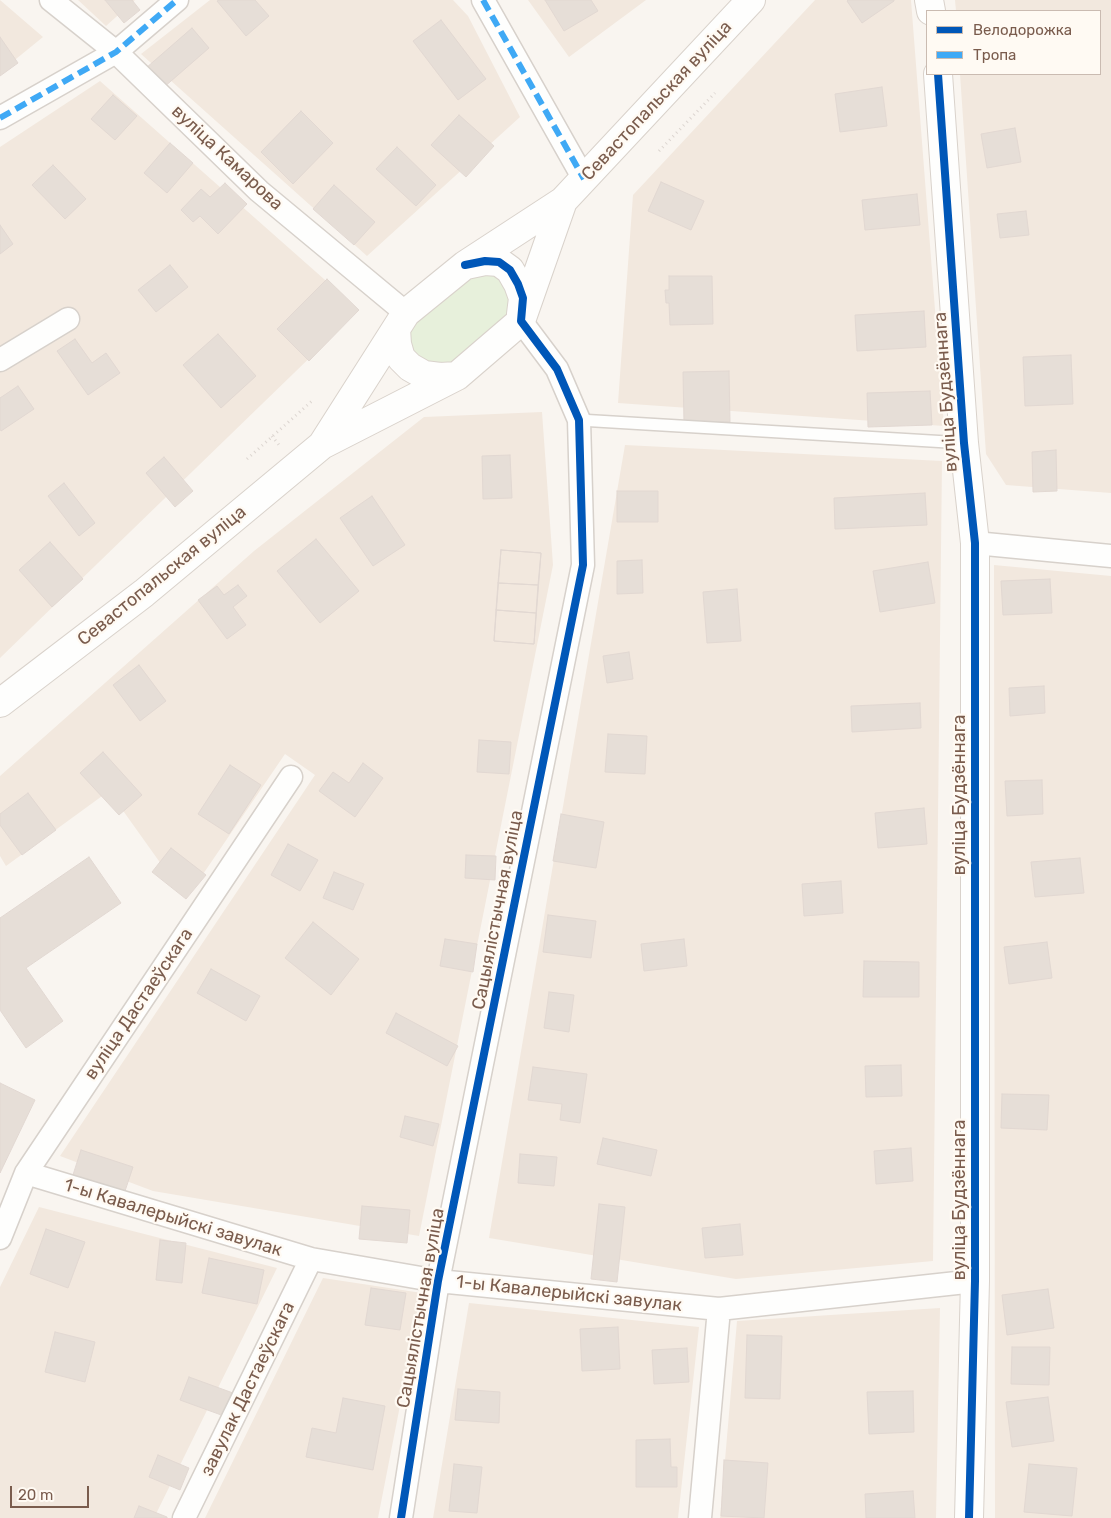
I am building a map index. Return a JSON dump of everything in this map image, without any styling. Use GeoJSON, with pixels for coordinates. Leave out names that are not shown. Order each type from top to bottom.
{"type":"FeatureCollection","features":[{"type":"Feature","properties":{"kind":"street","name":"вуліца Камарова"},"geometry":{"type":"LineString","coordinates":[[51,0],[116,52],[259,192],[401,321]]}},
{"type":"Feature","properties":{"kind":"street"},"geometry":{"type":"LineString","coordinates":[[0,118],[116,52],[177,0]]}},
{"type":"Feature","properties":{"kind":"street"},"geometry":{"type":"LineString","coordinates":[[483,0],[584,179]]}},
{"type":"Feature","properties":{"kind":"street","name":"Севастопальская вуліца"},"geometry":{"type":"LineString","coordinates":[[322,445],[401,321],[465,265],[563,201],[751,0]]}},
{"type":"Feature","properties":{"kind":"street","name":"вуліца Будзённага"},"geometry":{"type":"LineString","coordinates":[[938,75],[964,443],[975,544],[975,1281],[969,1518]]}},
{"type":"Feature","properties":{"kind":"street","name":"Севастопальская вуліца"},"geometry":{"type":"LineString","coordinates":[[0,703],[144,593],[322,445],[457,376],[521,321],[563,201]]}},
{"type":"Feature","properties":{"kind":"street"},"geometry":{"type":"LineString","coordinates":[[465,265],[492,261],[499,262],[510,270],[523,298],[521,321]]}},
{"type":"Feature","properties":{"kind":"street"},"geometry":{"type":"LineString","coordinates":[[0,360],[68,319]]}},
{"type":"Feature","properties":{"kind":"street"},"geometry":{"type":"LineString","coordinates":[[401,321],[397,344],[401,358],[410,367],[424,375],[440,377],[457,376]]}},
{"type":"Feature","properties":{"kind":"street","name":"Сацыялістычная вуліца"},"geometry":{"type":"LineString","coordinates":[[401,1518],[438,1281],[583,565],[579,420],[557,369],[521,321]]}},
{"type":"Feature","properties":{"kind":"street"},"geometry":{"type":"LineString","coordinates":[[975,544],[1111,556]]}},
{"type":"Feature","properties":{"kind":"street","name":"вуліца Дастаеўскага"},"geometry":{"type":"LineString","coordinates":[[0,1238],[26,1173],[291,778]]}},
{"type":"Feature","properties":{"kind":"street","name":"1-ы Кавалерыйскі завулак"},"geometry":{"type":"LineString","coordinates":[[26,1173],[311,1259],[438,1281],[719,1308],[975,1281]]}},
{"type":"Feature","properties":{"kind":"street","name":"завулак Дастаеўскага"},"geometry":{"type":"LineString","coordinates":[[184,1518],[311,1259]]}},
{"type":"Feature","properties":{"kind":"street"},"geometry":{"type":"LineString","coordinates":[[700,1518],[719,1308]]}},
{"type":"Feature","properties":{"kind":"lane"},"geometry":{"type":"LineString","coordinates":[[579,420],[964,443]]}},
{"type":"Feature","properties":{"kind":"path"},"geometry":{"type":"LineString","coordinates":[[659,151],[715,92]]}},
{"type":"Feature","properties":{"kind":"path"},"geometry":{"type":"LineString","coordinates":[[247,459],[312,401]]}},
{"type":"Feature","properties":{"kind":"shaded area"},"geometry":{"type":"Polygon","coordinates":[[[0,0],[43,37],[0,72],[0,0]]]}},
{"type":"Feature","properties":{"kind":"shaded area"},"geometry":{"type":"Polygon","coordinates":[[[78,0],[135,0],[106,26],[78,0]]]}},
{"type":"Feature","properties":{"kind":"shaded area"},"geometry":{"type":"Polygon","coordinates":[[[210,0],[453,0],[468,16],[520,117],[367,256],[141,54],[210,0]]]}},
{"type":"Feature","properties":{"kind":"shaded area"},"geometry":{"type":"Polygon","coordinates":[[[528,0],[646,0],[569,57],[528,0]]]}},
{"type":"Feature","properties":{"kind":"shaded area"},"geometry":{"type":"Polygon","coordinates":[[[815,0],[911,0],[944,426],[618,403],[633,195],[815,0]]]}},
{"type":"Feature","properties":{"kind":"shaded area"},"geometry":{"type":"Polygon","coordinates":[[[955,0],[1111,0],[1111,493],[1006,485],[986,454],[960,75],[1101,75],[1101,10],[956,10],[955,0]]]}},
{"type":"Feature","properties":{"kind":"shaded area"},"geometry":{"type":"Polygon","coordinates":[[[100,81],[359,310],[0,658],[0,147],[100,81]]]}},
{"type":"Feature","properties":{"kind":"shaded area"},"geometry":{"type":"Polygon","coordinates":[[[542,412],[553,565],[419,1236],[153,1191],[60,1156],[315,775],[285,754],[186,899],[109,791],[6,866],[0,856],[0,776],[254,551],[424,417],[542,412]]]}},
{"type":"Feature","properties":{"kind":"shaded area"},"geometry":{"type":"Polygon","coordinates":[[[625,445],[942,461],[933,1261],[736,1279],[489,1238],[625,445]]]}},
{"type":"Feature","properties":{"kind":"shaded area"},"geometry":{"type":"Polygon","coordinates":[[[994,565],[1111,576],[1111,1518],[995,1518],[994,565]]]}},
{"type":"Feature","properties":{"kind":"shaded area"},"geometry":{"type":"Polygon","coordinates":[[[39,1207],[277,1268],[154,1518],[0,1518],[0,1287],[39,1207]]]}},
{"type":"Feature","properties":{"kind":"shaded area"},"geometry":{"type":"Polygon","coordinates":[[[323,1278],[422,1293],[378,1518],[205,1518],[323,1278]]]}},
{"type":"Feature","properties":{"kind":"shaded area"},"geometry":{"type":"Polygon","coordinates":[[[469,1303],[699,1327],[678,1518],[433,1518],[469,1303]]]}},
{"type":"Feature","properties":{"kind":"shaded area"},"geometry":{"type":"Polygon","coordinates":[[[940,1308],[936,1518],[720,1518],[737,1321],[940,1308]]]}},
{"type":"Feature","properties":{"kind":"green space"},"geometry":{"type":"Polygon","coordinates":[[[469,273],[495,274],[505,282],[510,292],[508,318],[454,364],[421,365],[408,345],[409,332],[414,323],[469,273]]]}},
{"type":"Feature","properties":{"kind":"building"},"geometry":{"type":"Polygon","coordinates":[[[105,0],[132,0],[140,10],[124,23],[105,0]]]}},
{"type":"Feature","properties":{"kind":"building"},"geometry":{"type":"Polygon","coordinates":[[[255,0],[269,16],[246,36],[217,1],[255,0]]]}},
{"type":"Feature","properties":{"kind":"building"},"geometry":{"type":"Polygon","coordinates":[[[545,0],[591,0],[598,11],[564,31],[545,0]]]}},
{"type":"Feature","properties":{"kind":"building"},"geometry":{"type":"Polygon","coordinates":[[[848,0],[894,0],[894,1],[862,23],[848,0]]]}},
{"type":"Feature","properties":{"kind":"building"},"geometry":{"type":"Polygon","coordinates":[[[441,20],[486,79],[458,100],[413,41],[441,20]]]}},
{"type":"Feature","properties":{"kind":"building"},"geometry":{"type":"Polygon","coordinates":[[[192,28],[209,48],[163,88],[146,68],[192,28]]]}},
{"type":"Feature","properties":{"kind":"building"},"geometry":{"type":"Polygon","coordinates":[[[0,37],[18,63],[0,76],[0,37]]]}},
{"type":"Feature","properties":{"kind":"building"},"geometry":{"type":"Polygon","coordinates":[[[882,87],[887,126],[840,132],[835,94],[882,87]]]}},
{"type":"Feature","properties":{"kind":"building"},"geometry":{"type":"Polygon","coordinates":[[[113,95],[137,116],[115,140],[91,119],[113,95]]]}},
{"type":"Feature","properties":{"kind":"building"},"geometry":{"type":"Polygon","coordinates":[[[301,111],[333,143],[293,184],[261,152],[301,111]]]}},
{"type":"Feature","properties":{"kind":"building"},"geometry":{"type":"Polygon","coordinates":[[[459,115],[494,146],[466,177],[431,145],[459,115]]]}},
{"type":"Feature","properties":{"kind":"building"},"geometry":{"type":"Polygon","coordinates":[[[1015,128],[1021,162],[987,168],[981,134],[1015,128]]]}},
{"type":"Feature","properties":{"kind":"building"},"geometry":{"type":"Polygon","coordinates":[[[170,143],[193,163],[167,193],[144,173],[170,143]]]}},
{"type":"Feature","properties":{"kind":"building"},"geometry":{"type":"Polygon","coordinates":[[[397,147],[436,185],[416,206],[376,169],[397,147]]]}},
{"type":"Feature","properties":{"kind":"building"},"geometry":{"type":"Polygon","coordinates":[[[53,165],[86,199],[65,219],[32,185],[53,165]]]}},
{"type":"Feature","properties":{"kind":"building"},"geometry":{"type":"Polygon","coordinates":[[[661,182],[704,201],[691,230],[648,211],[661,182]]]}},
{"type":"Feature","properties":{"kind":"building"},"geometry":{"type":"Polygon","coordinates":[[[225,183],[247,204],[218,234],[200,216],[193,222],[181,210],[201,189],[210,197],[225,183]]]}},
{"type":"Feature","properties":{"kind":"building"},"geometry":{"type":"Polygon","coordinates":[[[334,185],[375,222],[354,245],[313,209],[334,185]]]}},
{"type":"Feature","properties":{"kind":"building"},"geometry":{"type":"Polygon","coordinates":[[[917,194],[920,225],[865,230],[862,200],[917,194]]]}},
{"type":"Feature","properties":{"kind":"building"},"geometry":{"type":"Polygon","coordinates":[[[1026,211],[1029,235],[1000,238],[997,214],[1026,211]]]}},
{"type":"Feature","properties":{"kind":"building"},"geometry":{"type":"Polygon","coordinates":[[[0,225],[13,244],[0,254],[0,225]]]}},
{"type":"Feature","properties":{"kind":"building"},"geometry":{"type":"Polygon","coordinates":[[[170,265],[188,287],[156,312],[138,290],[170,265]]]}},
{"type":"Feature","properties":{"kind":"building"},"geometry":{"type":"Polygon","coordinates":[[[669,276],[712,276],[713,324],[670,325],[669,303],[666,303],[665,290],[669,290],[669,276]]]}},
{"type":"Feature","properties":{"kind":"building"},"geometry":{"type":"Polygon","coordinates":[[[327,279],[359,310],[309,361],[277,329],[327,279]]]}},
{"type":"Feature","properties":{"kind":"building"},"geometry":{"type":"Polygon","coordinates":[[[924,311],[926,347],[857,351],[855,315],[924,311]]]}},
{"type":"Feature","properties":{"kind":"building"},"geometry":{"type":"Polygon","coordinates":[[[218,334],[256,376],[221,408],[183,365],[218,334]]]}},
{"type":"Feature","properties":{"kind":"building"},"geometry":{"type":"Polygon","coordinates":[[[75,339],[92,363],[106,353],[120,373],[88,395],[57,351],[75,339]]]}},
{"type":"Feature","properties":{"kind":"building"},"geometry":{"type":"Polygon","coordinates":[[[1071,355],[1073,404],[1025,406],[1023,357],[1071,355]]]}},
{"type":"Feature","properties":{"kind":"building"},"geometry":{"type":"Polygon","coordinates":[[[729,371],[730,422],[684,423],[683,372],[729,371]]]}},
{"type":"Feature","properties":{"kind":"building"},"geometry":{"type":"Polygon","coordinates":[[[18,386],[34,409],[1,431],[0,398],[18,386]]]}},
{"type":"Feature","properties":{"kind":"building"},"geometry":{"type":"Polygon","coordinates":[[[930,391],[932,425],[868,427],[867,393],[930,391]]]}},
{"type":"Feature","properties":{"kind":"building"},"geometry":{"type":"Polygon","coordinates":[[[1056,450],[1057,491],[1033,492],[1032,452],[1056,450]]]}},
{"type":"Feature","properties":{"kind":"building"},"geometry":{"type":"Polygon","coordinates":[[[510,455],[512,498],[483,499],[482,456],[510,455]]]}},
{"type":"Feature","properties":{"kind":"building"},"geometry":{"type":"Polygon","coordinates":[[[164,457],[193,491],[175,507],[146,473],[164,457]]]}},
{"type":"Feature","properties":{"kind":"building"},"geometry":{"type":"Polygon","coordinates":[[[64,483],[95,523],[79,536],[48,496],[64,483]]]}},
{"type":"Feature","properties":{"kind":"building"},"geometry":{"type":"Polygon","coordinates":[[[617,491],[658,491],[658,522],[617,522],[617,491]]]}},
{"type":"Feature","properties":{"kind":"building"},"geometry":{"type":"Polygon","coordinates":[[[925,493],[927,525],[835,529],[834,498],[925,493]]]}},
{"type":"Feature","properties":{"kind":"building"},"geometry":{"type":"Polygon","coordinates":[[[372,496],[405,545],[373,566],[340,518],[372,496]]]}},
{"type":"Feature","properties":{"kind":"building"},"geometry":{"type":"Polygon","coordinates":[[[316,539],[359,591],[320,623],[277,571],[316,539]]]}},
{"type":"Feature","properties":{"kind":"building"},"geometry":{"type":"Polygon","coordinates":[[[50,542],[83,579],[52,607],[19,570],[50,542]]]}},
{"type":"Feature","properties":{"kind":"building"},"geometry":{"type":"Polygon","coordinates":[[[501,550],[541,553],[534,644],[494,641],[501,550]]]}},
{"type":"Feature","properties":{"kind":"building"},"geometry":{"type":"Polygon","coordinates":[[[501,550],[541,553],[538,585],[498,583],[501,550]]]}},
{"type":"Feature","properties":{"kind":"building"},"geometry":{"type":"Polygon","coordinates":[[[642,560],[643,593],[617,594],[617,561],[642,560]]]}},
{"type":"Feature","properties":{"kind":"building"},"geometry":{"type":"Polygon","coordinates":[[[928,562],[935,603],[880,612],[873,571],[928,562]]]}},
{"type":"Feature","properties":{"kind":"building"},"geometry":{"type":"Polygon","coordinates":[[[1050,579],[1052,613],[1003,615],[1001,581],[1050,579]]]}},
{"type":"Feature","properties":{"kind":"building"},"geometry":{"type":"Polygon","coordinates":[[[498,583],[538,585],[536,613],[496,610],[498,583]]]}},
{"type":"Feature","properties":{"kind":"building"},"geometry":{"type":"Polygon","coordinates":[[[238,585],[247,596],[233,607],[246,625],[227,639],[198,600],[217,586],[224,595],[238,585]]]}},
{"type":"Feature","properties":{"kind":"building"},"geometry":{"type":"Polygon","coordinates":[[[737,589],[741,641],[707,643],[703,592],[737,589]]]}},
{"type":"Feature","properties":{"kind":"building"},"geometry":{"type":"Polygon","coordinates":[[[496,610],[536,613],[534,644],[494,641],[496,610]]]}},
{"type":"Feature","properties":{"kind":"building"},"geometry":{"type":"Polygon","coordinates":[[[629,652],[633,679],[607,683],[603,656],[629,652]]]}},
{"type":"Feature","properties":{"kind":"building"},"geometry":{"type":"Polygon","coordinates":[[[139,665],[166,701],[140,721],[113,685],[139,665]]]}},
{"type":"Feature","properties":{"kind":"building"},"geometry":{"type":"Polygon","coordinates":[[[1044,686],[1045,713],[1010,716],[1009,688],[1044,686]]]}},
{"type":"Feature","properties":{"kind":"building"},"geometry":{"type":"Polygon","coordinates":[[[920,703],[921,728],[852,732],[851,706],[920,703]]]}},
{"type":"Feature","properties":{"kind":"building"},"geometry":{"type":"Polygon","coordinates":[[[608,734],[647,736],[645,774],[605,772],[608,734]]]}},
{"type":"Feature","properties":{"kind":"building"},"geometry":{"type":"Polygon","coordinates":[[[479,740],[511,742],[509,774],[477,772],[479,740]]]}},
{"type":"Feature","properties":{"kind":"building"},"geometry":{"type":"Polygon","coordinates":[[[103,752],[142,795],[119,815],[80,773],[103,752]]]}},
{"type":"Feature","properties":{"kind":"building"},"geometry":{"type":"Polygon","coordinates":[[[363,763],[383,778],[355,817],[319,791],[333,772],[349,783],[363,763]]]}},
{"type":"Feature","properties":{"kind":"building"},"geometry":{"type":"Polygon","coordinates":[[[230,765],[261,785],[229,834],[198,814],[230,765]]]}},
{"type":"Feature","properties":{"kind":"building"},"geometry":{"type":"Polygon","coordinates":[[[1042,780],[1043,814],[1007,816],[1005,781],[1042,780]]]}},
{"type":"Feature","properties":{"kind":"building"},"geometry":{"type":"Polygon","coordinates":[[[28,793],[56,830],[22,855],[0,825],[0,814],[28,793]]]}},
{"type":"Feature","properties":{"kind":"building"},"geometry":{"type":"Polygon","coordinates":[[[924,808],[927,844],[878,848],[875,813],[924,808]]]}},
{"type":"Feature","properties":{"kind":"building"},"geometry":{"type":"Polygon","coordinates":[[[561,814],[604,822],[596,868],[553,861],[561,814]]]}},
{"type":"Feature","properties":{"kind":"building"},"geometry":{"type":"Polygon","coordinates":[[[288,844],[318,860],[300,891],[271,875],[288,844]]]}},
{"type":"Feature","properties":{"kind":"building"},"geometry":{"type":"Polygon","coordinates":[[[171,848],[206,875],[186,899],[152,872],[171,848]]]}},
{"type":"Feature","properties":{"kind":"building"},"geometry":{"type":"Polygon","coordinates":[[[466,855],[496,856],[495,880],[465,878],[466,855]]]}},
{"type":"Feature","properties":{"kind":"building"},"geometry":{"type":"Polygon","coordinates":[[[89,857],[121,903],[26,968],[63,1021],[26,1048],[0,1010],[0,918],[89,857]]]}},
{"type":"Feature","properties":{"kind":"building"},"geometry":{"type":"Polygon","coordinates":[[[1080,858],[1084,893],[1035,897],[1031,862],[1080,858]]]}},
{"type":"Feature","properties":{"kind":"building"},"geometry":{"type":"Polygon","coordinates":[[[334,872],[364,884],[353,910],[323,898],[334,872]]]}},
{"type":"Feature","properties":{"kind":"building"},"geometry":{"type":"Polygon","coordinates":[[[841,881],[843,913],[804,916],[802,884],[841,881]]]}},
{"type":"Feature","properties":{"kind":"building"},"geometry":{"type":"Polygon","coordinates":[[[548,915],[596,921],[591,958],[543,952],[548,915]]]}},
{"type":"Feature","properties":{"kind":"building"},"geometry":{"type":"Polygon","coordinates":[[[313,922],[359,959],[331,995],[285,958],[313,922]]]}},
{"type":"Feature","properties":{"kind":"building"},"geometry":{"type":"Polygon","coordinates":[[[445,939],[477,944],[473,972],[440,966],[445,939]]]}},
{"type":"Feature","properties":{"kind":"building"},"geometry":{"type":"Polygon","coordinates":[[[684,939],[687,966],[644,971],[641,944],[684,939]]]}},
{"type":"Feature","properties":{"kind":"building"},"geometry":{"type":"Polygon","coordinates":[[[1047,942],[1052,978],[1009,984],[1004,947],[1047,942]]]}},
{"type":"Feature","properties":{"kind":"building"},"geometry":{"type":"Polygon","coordinates":[[[864,961],[919,962],[919,997],[863,997],[864,961]]]}},
{"type":"Feature","properties":{"kind":"building"},"geometry":{"type":"Polygon","coordinates":[[[211,969],[260,996],[246,1021],[197,993],[211,969]]]}},
{"type":"Feature","properties":{"kind":"building"},"geometry":{"type":"Polygon","coordinates":[[[549,992],[574,995],[569,1032],[544,1028],[549,992]]]}},
{"type":"Feature","properties":{"kind":"building"},"geometry":{"type":"Polygon","coordinates":[[[396,1013],[458,1046],[447,1066],[386,1033],[396,1013]]]}},
{"type":"Feature","properties":{"kind":"building"},"geometry":{"type":"Polygon","coordinates":[[[901,1065],[902,1096],[866,1097],[865,1066],[901,1065]]]}},
{"type":"Feature","properties":{"kind":"building"},"geometry":{"type":"Polygon","coordinates":[[[533,1067],[587,1074],[580,1123],[560,1120],[562,1104],[528,1100],[533,1067]]]}},
{"type":"Feature","properties":{"kind":"building"},"geometry":{"type":"Polygon","coordinates":[[[0,1083],[35,1100],[0,1173],[0,1083]]]}},
{"type":"Feature","properties":{"kind":"building"},"geometry":{"type":"Polygon","coordinates":[[[1002,1094],[1049,1095],[1047,1130],[1001,1128],[1002,1094]]]}},
{"type":"Feature","properties":{"kind":"building"},"geometry":{"type":"Polygon","coordinates":[[[405,1116],[439,1124],[433,1146],[400,1137],[405,1116]]]}},
{"type":"Feature","properties":{"kind":"building"},"geometry":{"type":"Polygon","coordinates":[[[603,1138],[657,1150],[651,1176],[597,1164],[603,1138]]]}},
{"type":"Feature","properties":{"kind":"building"},"geometry":{"type":"Polygon","coordinates":[[[911,1148],[913,1181],[876,1184],[874,1151],[911,1148]]]}},
{"type":"Feature","properties":{"kind":"building"},"geometry":{"type":"Polygon","coordinates":[[[81,1150],[133,1167],[123,1197],[71,1181],[81,1150]]]}},
{"type":"Feature","properties":{"kind":"building"},"geometry":{"type":"Polygon","coordinates":[[[520,1154],[557,1157],[554,1186],[518,1183],[520,1154]]]}},
{"type":"Feature","properties":{"kind":"building"},"geometry":{"type":"Polygon","coordinates":[[[599,1204],[625,1207],[617,1282],[591,1279],[599,1204]]]}},
{"type":"Feature","properties":{"kind":"building"},"geometry":{"type":"Polygon","coordinates":[[[362,1206],[410,1210],[407,1243],[359,1239],[362,1206]]]}},
{"type":"Feature","properties":{"kind":"building"},"geometry":{"type":"Polygon","coordinates":[[[740,1224],[743,1255],[705,1258],[702,1228],[740,1224]]]}},
{"type":"Feature","properties":{"kind":"building"},"geometry":{"type":"Polygon","coordinates":[[[46,1229],[85,1242],[68,1288],[30,1274],[46,1229]]]}},
{"type":"Feature","properties":{"kind":"building"},"geometry":{"type":"Polygon","coordinates":[[[160,1240],[186,1243],[182,1283],[156,1280],[160,1240]]]}},
{"type":"Feature","properties":{"kind":"building"},"geometry":{"type":"Polygon","coordinates":[[[209,1258],[264,1270],[257,1304],[202,1293],[209,1258]]]}},
{"type":"Feature","properties":{"kind":"building"},"geometry":{"type":"Polygon","coordinates":[[[371,1288],[406,1293],[400,1330],[365,1325],[371,1288]]]}},
{"type":"Feature","properties":{"kind":"building"},"geometry":{"type":"Polygon","coordinates":[[[1048,1289],[1054,1328],[1007,1335],[1002,1295],[1048,1289]]]}},
{"type":"Feature","properties":{"kind":"building"},"geometry":{"type":"Polygon","coordinates":[[[618,1327],[620,1369],[582,1371],[580,1329],[618,1327]]]}},
{"type":"Feature","properties":{"kind":"building"},"geometry":{"type":"Polygon","coordinates":[[[55,1332],[95,1342],[85,1382],[45,1372],[55,1332]]]}},
{"type":"Feature","properties":{"kind":"building"},"geometry":{"type":"Polygon","coordinates":[[[747,1335],[782,1336],[780,1399],[745,1398],[747,1335]]]}},
{"type":"Feature","properties":{"kind":"building"},"geometry":{"type":"Polygon","coordinates":[[[1012,1347],[1050,1347],[1049,1385],[1011,1384],[1012,1347]]]}},
{"type":"Feature","properties":{"kind":"building"},"geometry":{"type":"Polygon","coordinates":[[[687,1348],[689,1382],[654,1384],[652,1350],[687,1348]]]}},
{"type":"Feature","properties":{"kind":"building"},"geometry":{"type":"Polygon","coordinates":[[[189,1377],[233,1393],[224,1416],[180,1400],[189,1377]]]}},
{"type":"Feature","properties":{"kind":"building"},"geometry":{"type":"Polygon","coordinates":[[[458,1389],[500,1392],[499,1423],[455,1420],[458,1389]]]}},
{"type":"Feature","properties":{"kind":"building"},"geometry":{"type":"Polygon","coordinates":[[[913,1391],[914,1432],[869,1434],[867,1392],[913,1391]]]}},
{"type":"Feature","properties":{"kind":"building"},"geometry":{"type":"Polygon","coordinates":[[[1048,1397],[1054,1441],[1012,1447],[1006,1402],[1048,1397]]]}},
{"type":"Feature","properties":{"kind":"building"},"geometry":{"type":"Polygon","coordinates":[[[343,1398],[385,1406],[373,1470],[306,1457],[312,1428],[336,1433],[343,1398]]]}},
{"type":"Feature","properties":{"kind":"building"},"geometry":{"type":"Polygon","coordinates":[[[670,1439],[671,1467],[677,1467],[677,1487],[636,1487],[636,1440],[670,1439]]]}},
{"type":"Feature","properties":{"kind":"building"},"geometry":{"type":"Polygon","coordinates":[[[158,1455],[189,1468],[180,1490],[149,1477],[158,1455]]]}},
{"type":"Feature","properties":{"kind":"building"},"geometry":{"type":"Polygon","coordinates":[[[724,1460],[768,1463],[764,1518],[721,1516],[724,1460]]]}},
{"type":"Feature","properties":{"kind":"building"},"geometry":{"type":"Polygon","coordinates":[[[454,1464],[482,1467],[477,1513],[449,1511],[454,1464]]]}},
{"type":"Feature","properties":{"kind":"building"},"geometry":{"type":"Polygon","coordinates":[[[1029,1464],[1077,1468],[1072,1516],[1024,1512],[1029,1464]]]}},
{"type":"Feature","properties":{"kind":"building"},"geometry":{"type":"Polygon","coordinates":[[[913,1491],[915,1518],[866,1518],[865,1494],[913,1491]]]}},
{"type":"Feature","properties":{"kind":"building"},"geometry":{"type":"Polygon","coordinates":[[[139,1506],[167,1517],[167,1518],[134,1518],[139,1506]]]}},
{"type":"Feature","properties":{"kind":"marked path"},"geometry":{"type":"LineString","coordinates":[[0,118],[116,52],[177,0]]}},
{"type":"Feature","properties":{"kind":"marked path"},"geometry":{"type":"LineString","coordinates":[[483,0],[584,179]]}},
{"type":"Feature","properties":{"kind":"cycle path"},"geometry":{"type":"LineString","coordinates":[[938,75],[964,443],[975,543],[975,1281],[969,1518]]}},
{"type":"Feature","properties":{"kind":"cycle path"},"geometry":{"type":"LineString","coordinates":[[401,1518],[438,1281],[583,565],[579,420],[557,369],[521,321],[523,298],[510,270],[499,262],[485,261],[465,265]]}}]}
